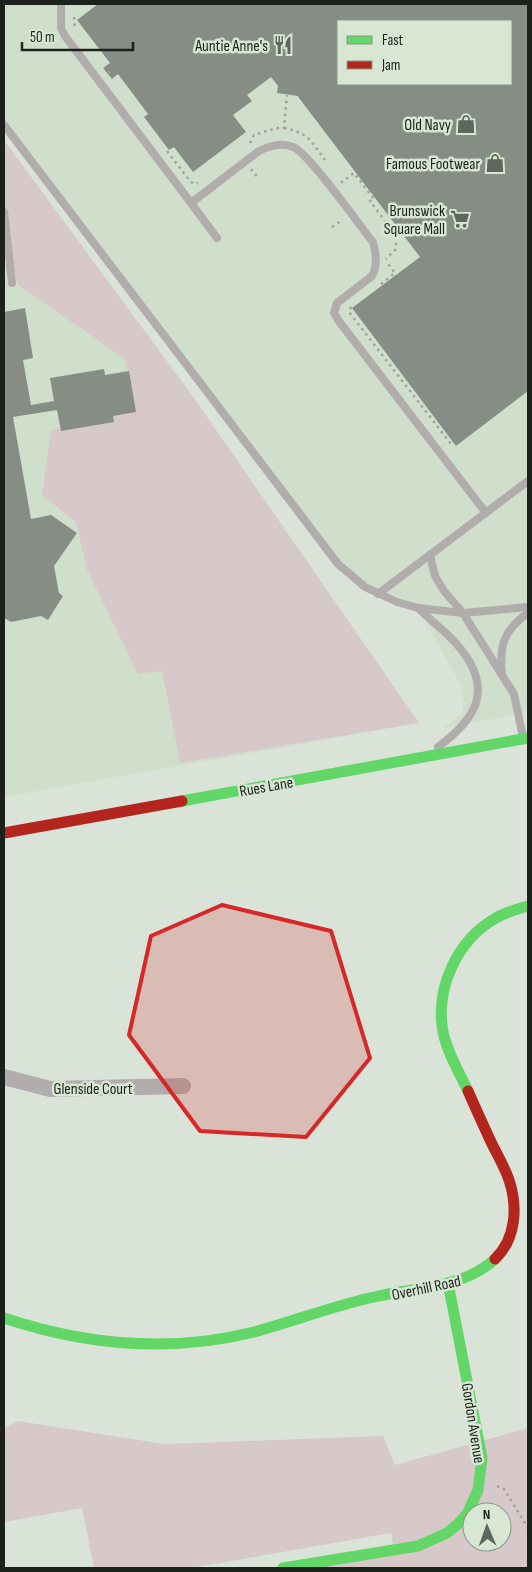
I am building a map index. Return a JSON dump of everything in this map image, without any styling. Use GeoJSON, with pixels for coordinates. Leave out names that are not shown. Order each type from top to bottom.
{"type":"FeatureCollection","features":[{"type":"Feature","properties":{"kind":"street","name":"Rues Lane"},"geometry":{"type":"LineString","coordinates":[[4,833],[526,738]]}},
{"type":"Feature","properties":{"kind":"street","name":"Overhill Road"},"geometry":{"type":"LineString","coordinates":[[4,1318],[25,1326],[66,1336],[109,1343],[152,1345],[196,1342],[261,1330],[352,1302],[448,1283],[471,1277],[485,1269],[496,1258],[509,1239],[514,1224],[513,1194],[446,1042],[442,1016],[442,997],[448,975],[457,955],[471,937],[498,916],[528,906]]}},
{"type":"Feature","properties":{"kind":"street","name":"Glenside Court"},"geometry":{"type":"LineString","coordinates":[[4,1077],[50,1089],[183,1086]]}},
{"type":"Feature","properties":{"kind":"street","name":"Gordon Avenue"},"geometry":{"type":"LineString","coordinates":[[283,1568],[305,1566],[418,1546],[449,1532],[462,1521],[472,1508],[482,1480],[482,1458],[448,1283]]}},
{"type":"Feature","properties":{"kind":"lane"},"geometry":{"type":"LineString","coordinates":[[61,4],[61,28],[65,36],[217,238]]}},
{"type":"Feature","properties":{"kind":"lane"},"geometry":{"type":"LineString","coordinates":[[4,125],[338,564],[352,578],[378,594],[418,608],[463,613],[528,607]]}},
{"type":"Feature","properties":{"kind":"lane"},"geometry":{"type":"LineString","coordinates":[[192,203],[264,148],[283,144],[294,147],[308,159],[373,242],[375,250],[375,271],[372,276],[337,303],[334,313],[486,513]]}},
{"type":"Feature","properties":{"kind":"lane"},"geometry":{"type":"LineString","coordinates":[[4,212],[12,283]]}},
{"type":"Feature","properties":{"kind":"lane"},"geometry":{"type":"LineString","coordinates":[[378,594],[528,481]]}},
{"type":"Feature","properties":{"kind":"lane"},"geometry":{"type":"LineString","coordinates":[[430,555],[435,576],[444,591],[463,613],[514,694],[526,738]]}},
{"type":"Feature","properties":{"kind":"lane"},"geometry":{"type":"LineString","coordinates":[[418,608],[460,648],[471,666],[478,684],[476,705],[466,721],[453,736],[425,757]]}},
{"type":"Feature","properties":{"kind":"lane"},"geometry":{"type":"LineString","coordinates":[[502,676],[500,656],[506,635],[516,622],[528,614]]}},
{"type":"Feature","properties":{"kind":"path"},"geometry":{"type":"LineString","coordinates":[[74,17],[75,29]]}},
{"type":"Feature","properties":{"kind":"path"},"geometry":{"type":"LineString","coordinates":[[108,73],[114,69]]}},
{"type":"Feature","properties":{"kind":"path"},"geometry":{"type":"LineString","coordinates":[[284,128],[287,94]]}},
{"type":"Feature","properties":{"kind":"path"},"geometry":{"type":"LineString","coordinates":[[249,145],[254,135],[276,128],[298,131],[307,136],[330,167]]}},
{"type":"Feature","properties":{"kind":"path"},"geometry":{"type":"LineString","coordinates":[[166,148],[190,181],[194,184],[199,183]]}},
{"type":"Feature","properties":{"kind":"path"},"geometry":{"type":"LineString","coordinates":[[250,168],[258,178]]}},
{"type":"Feature","properties":{"kind":"path"},"geometry":{"type":"LineString","coordinates":[[336,174],[342,182],[354,173],[374,199],[370,201],[396,236],[396,249],[386,260],[395,274],[380,285]]}},
{"type":"Feature","properties":{"kind":"path"},"geometry":{"type":"LineString","coordinates":[[332,227],[341,221]]}},
{"type":"Feature","properties":{"kind":"path"},"geometry":{"type":"LineString","coordinates":[[358,302],[350,308],[350,312],[403,378],[451,444]]}},
{"type":"Feature","properties":{"kind":"path"},"geometry":{"type":"LineString","coordinates":[[482,1480],[504,1489],[528,1528]]}},
{"type":"Feature","properties":{"kind":"highlighted area"},"geometry":{"type":"Polygon","coordinates":[[[222,905],[331,931],[370,1058],[306,1137],[200,1131],[129,1035],[151,936],[222,905]]]}},
{"type":"Feature","properties":{"kind":"shaded area"},"geometry":{"type":"Polygon","coordinates":[[[4,4],[528,4],[528,712],[443,728],[463,712],[462,687],[418,608],[352,578],[4,125],[4,4]]]}},
{"type":"Feature","properties":{"kind":"shaded area"},"geometry":{"type":"Polygon","coordinates":[[[4,140],[194,398],[419,723],[180,763],[162,671],[138,674],[87,570],[76,522],[42,495],[51,430],[112,421],[112,415],[133,411],[126,360],[17,284],[4,212],[4,140]]]}},
{"type":"Feature","properties":{"kind":"shaded area"},"geometry":{"type":"Polygon","coordinates":[[[4,157],[419,723],[4,797],[4,157]]]}},
{"type":"Feature","properties":{"kind":"shaded area"},"geometry":{"type":"Polygon","coordinates":[[[18,1421],[164,1444],[383,1436],[395,1465],[528,1428],[528,1568],[283,1568],[394,1549],[391,1533],[191,1568],[94,1568],[82,1508],[4,1522],[4,1428],[18,1421]]]}},
{"type":"Feature","properties":{"kind":"building","name":"Brunswick Square Mall"},"geometry":{"type":"Polygon","coordinates":[[[98,4],[528,4],[528,391],[456,446],[352,308],[420,257],[298,96],[277,93],[278,86],[271,77],[247,95],[252,101],[233,115],[246,132],[193,172],[174,147],[169,150],[144,117],[148,114],[118,74],[112,79],[103,68],[110,63],[77,20],[98,4]]]}},
{"type":"Feature","properties":{"kind":"building"},"geometry":{"type":"Polygon","coordinates":[[[25,308],[33,358],[23,360],[31,405],[54,401],[50,378],[104,369],[105,375],[129,371],[136,412],[113,416],[114,422],[61,431],[57,410],[13,417],[31,519],[51,515],[77,533],[54,566],[59,593],[63,596],[48,620],[41,616],[11,622],[4,618],[4,312],[25,308]]]}},
{"type":"Feature","properties":{"kind":"traffic: fast"},"geometry":{"type":"LineString","coordinates":[[182,801],[528,738]]}},
{"type":"Feature","properties":{"kind":"traffic: fast"},"geometry":{"type":"LineString","coordinates":[[468,1091],[450,1054],[443,1032],[441,1015],[446,982],[460,952],[482,927],[504,914],[528,906]]}},
{"type":"Feature","properties":{"kind":"traffic: fast"},"geometry":{"type":"LineString","coordinates":[[4,1318],[65,1335],[128,1343],[159,1344],[222,1339],[254,1332],[359,1301],[453,1282],[482,1269],[495,1259]]}},
{"type":"Feature","properties":{"kind":"traffic: fast"},"geometry":{"type":"LineString","coordinates":[[283,1568],[418,1546],[447,1533],[467,1514],[478,1490],[482,1458],[448,1283]]}},
{"type":"Feature","properties":{"kind":"traffic: jam"},"geometry":{"type":"LineString","coordinates":[[4,833],[182,801]]}},
{"type":"Feature","properties":{"kind":"traffic: jam"},"geometry":{"type":"LineString","coordinates":[[468,1091],[503,1166],[514,1201],[511,1232],[502,1251],[495,1259]]}},
{"type":"Feature","properties":{"kind":"place","name":"Auntie Anne's"},"geometry":{"type":"Point","coordinates":[283,45]}},
{"type":"Feature","properties":{"kind":"place","name":"Old Navy"},"geometry":{"type":"Point","coordinates":[466,124]}},
{"type":"Feature","properties":{"kind":"place","name":"Famous Footwear"},"geometry":{"type":"Point","coordinates":[495,163]}},
{"type":"Feature","properties":{"kind":"place","name":"Brunswick Square Mall"},"geometry":{"type":"Point","coordinates":[460,219]}}]}
